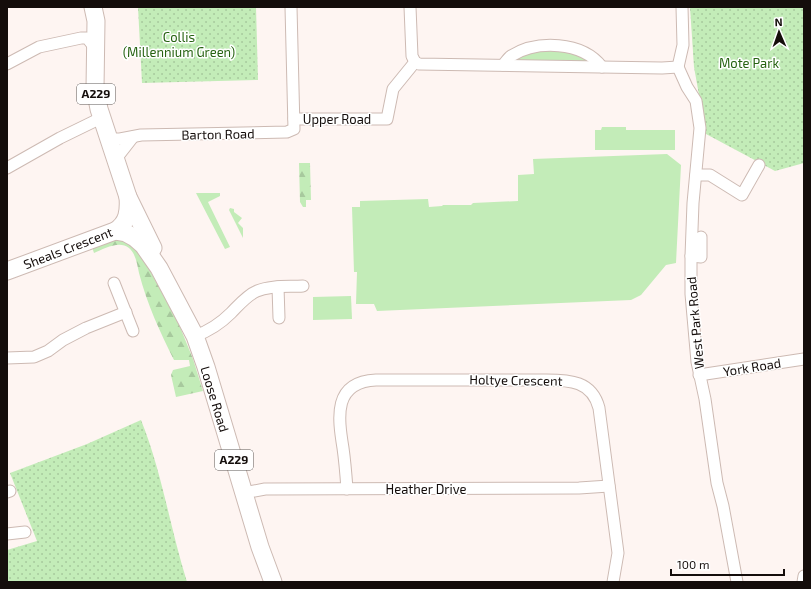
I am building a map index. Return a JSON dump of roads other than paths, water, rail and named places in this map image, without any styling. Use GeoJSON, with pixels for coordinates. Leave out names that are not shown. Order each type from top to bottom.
{"type":"FeatureCollection","features":[{"type":"Feature","properties":{"kind":"highway","name":"A229"},"geometry":{"type":"LineString","coordinates":[[93,7],[96,21],[95,48]]}},
{"type":"Feature","properties":{"kind":"highway","name":"Loose Road"},"geometry":{"type":"LineString","coordinates":[[95,48],[95,88],[101,118],[128,197],[153,248],[159,268]]}},
{"type":"Feature","properties":{"kind":"highway","name":"Sheals Crescent"},"geometry":{"type":"LineString","coordinates":[[7,271],[115,231],[122,227],[129,210],[128,197]]}},
{"type":"Feature","properties":{"kind":"highway","name":"Loose Road"},"geometry":{"type":"LineString","coordinates":[[115,231],[126,233],[143,245],[159,268],[195,336],[206,367],[260,547],[273,582]]}},
{"type":"Feature","properties":{"kind":"street"},"geometry":{"type":"LineString","coordinates":[[291,7],[294,119]]}},
{"type":"Feature","properties":{"kind":"street"},"geometry":{"type":"LineString","coordinates":[[410,7],[412,56],[419,64],[662,68],[678,66],[683,45],[682,7]]}},
{"type":"Feature","properties":{"kind":"street"},"geometry":{"type":"LineString","coordinates":[[7,64],[39,47],[69,40],[87,38],[95,48]]}},
{"type":"Feature","properties":{"kind":"street"},"geometry":{"type":"LineString","coordinates":[[503,66],[510,57],[529,48],[561,46],[574,49],[597,60],[602,67]]}},
{"type":"Feature","properties":{"kind":"street","name":"Upper Road"},"geometry":{"type":"LineString","coordinates":[[294,119],[387,119],[393,89],[416,62]]}},
{"type":"Feature","properties":{"kind":"street","name":"West Park Road"},"geometry":{"type":"LineString","coordinates":[[678,66],[687,87],[696,101],[700,128],[698,139],[691,256],[691,294],[699,375],[705,399],[717,483],[737,582]]}},
{"type":"Feature","properties":{"kind":"street"},"geometry":{"type":"LineString","coordinates":[[7,168],[60,138],[101,118]]}},
{"type":"Feature","properties":{"kind":"street","name":"Barton Road"},"geometry":{"type":"LineString","coordinates":[[108,139],[120,139],[141,135],[287,132],[294,129],[294,119]]}},
{"type":"Feature","properties":{"kind":"street"},"geometry":{"type":"LineString","coordinates":[[115,160],[132,137]]}},
{"type":"Feature","properties":{"kind":"street"},"geometry":{"type":"LineString","coordinates":[[696,175],[710,175],[742,195],[759,165]]}},
{"type":"Feature","properties":{"kind":"street"},"geometry":{"type":"LineString","coordinates":[[691,256],[701,256],[701,237]]}},
{"type":"Feature","properties":{"kind":"street"},"geometry":{"type":"LineString","coordinates":[[114,283],[133,331]]}},
{"type":"Feature","properties":{"kind":"street"},"geometry":{"type":"LineString","coordinates":[[195,336],[205,333],[223,320],[256,291],[265,288],[303,286]]}},
{"type":"Feature","properties":{"kind":"street"},"geometry":{"type":"LineString","coordinates":[[278,287],[279,318]]}},
{"type":"Feature","properties":{"kind":"street"},"geometry":{"type":"LineString","coordinates":[[7,358],[34,357],[48,351],[63,340],[86,328],[126,312]]}},
{"type":"Feature","properties":{"kind":"street","name":"York Road"},"geometry":{"type":"LineString","coordinates":[[699,375],[804,359]]}},
{"type":"Feature","properties":{"kind":"street","name":"Holtye Crescent"},"geometry":{"type":"LineString","coordinates":[[347,489],[339,422],[341,402],[348,391],[364,381],[559,380],[579,384],[589,391],[596,399],[598,404],[618,553],[613,582]]}},
{"type":"Feature","properties":{"kind":"street","name":"Heather Drive"},"geometry":{"type":"LineString","coordinates":[[244,494],[265,489],[579,488],[609,486]]}},
{"type":"Feature","properties":{"kind":"street"},"geometry":{"type":"LineString","coordinates":[[7,534],[25,532]]}},
{"type":"Feature","properties":{"kind":"street"},"geometry":{"type":"LineString","coordinates":[[802,582],[804,576]]}},
{"type":"Feature","properties":{"kind":"park label","name":"Collis (Millennium Green)"},"geometry":{"type":"Point","coordinates":[179,44]}},
{"type":"Feature","properties":{"kind":"park label","name":"Mote Park"},"geometry":{"type":"Point","coordinates":[749,63]}}]}
